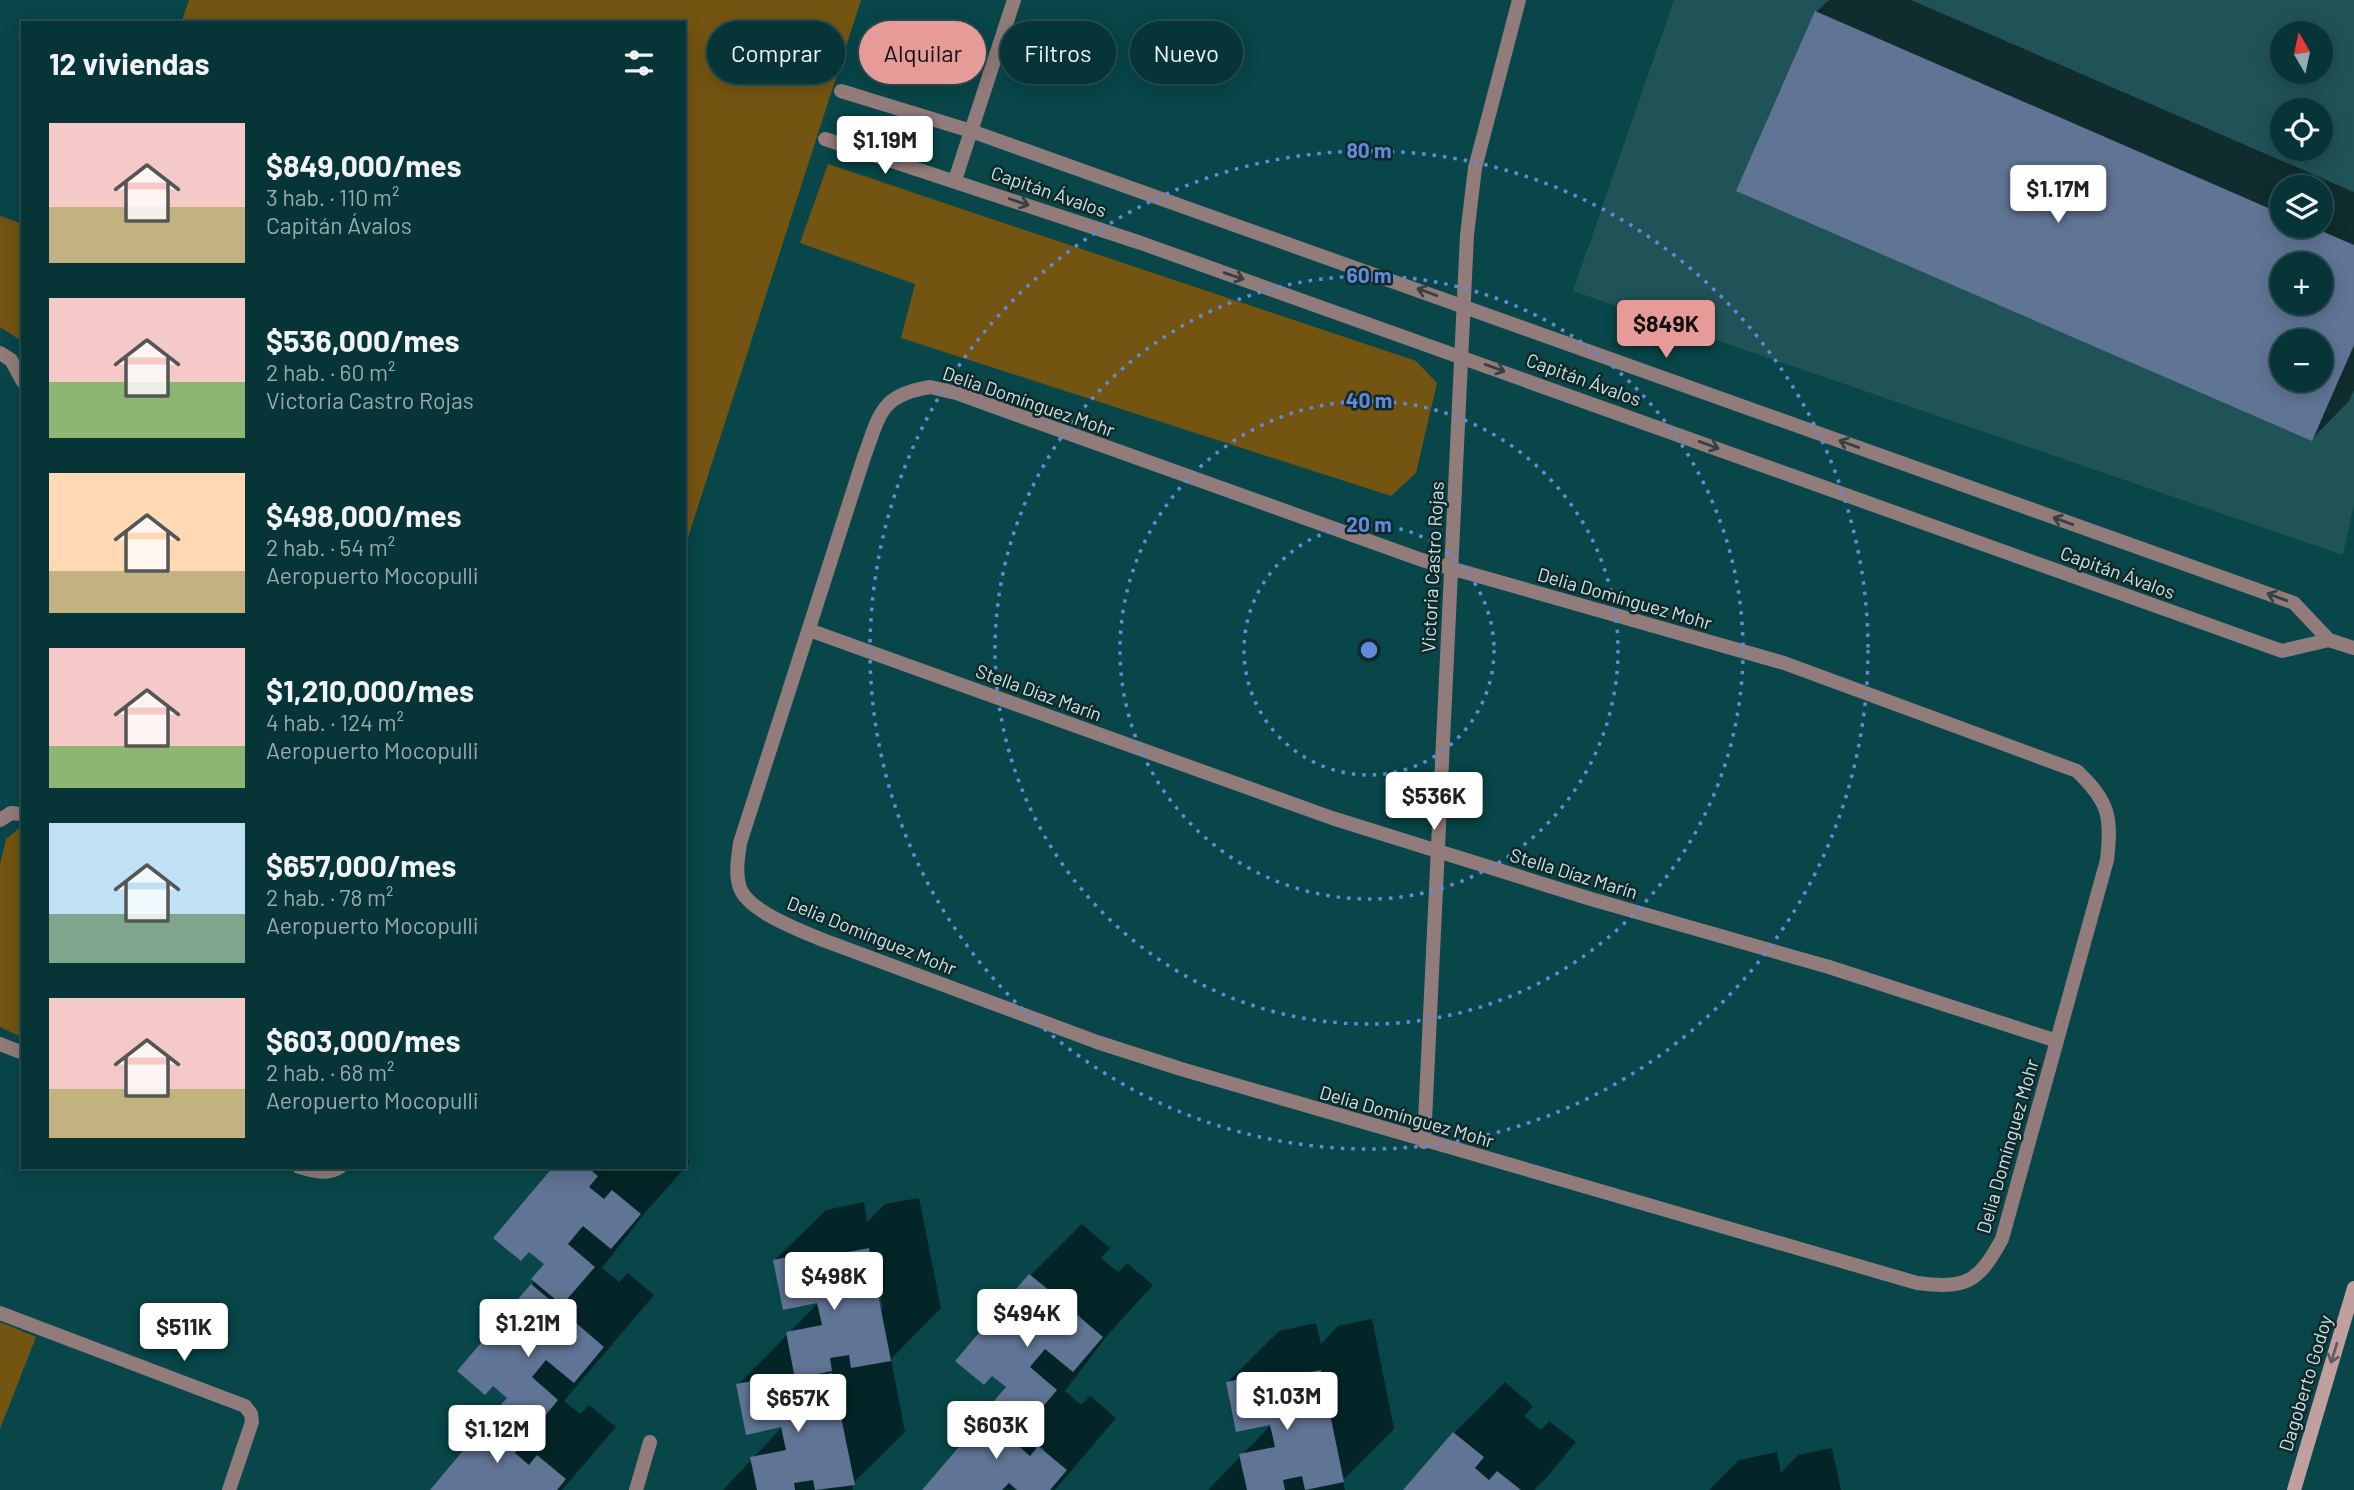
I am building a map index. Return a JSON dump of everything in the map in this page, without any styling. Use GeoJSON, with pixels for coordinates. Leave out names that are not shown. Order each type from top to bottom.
{"type":"FeatureCollection","features":[{"type":"Feature","properties":{"kind":"main road","name":"Dagoberto Godoy"},"geometry":{"type":"LineString","coordinates":[[2294,1490],[2354,1288]]}},
{"type":"Feature","properties":{"kind":"street"},"geometry":{"type":"LineString","coordinates":[[955,180],[1014,0]]}},
{"type":"Feature","properties":{"kind":"street","name":"Victoria Castro Rojas"},"geometry":{"type":"LineString","coordinates":[[1424,1142],[1462,305],[1475,167],[1519,0]]}},
{"type":"Feature","properties":{"kind":"street","name":"Capitán Ávalos"},"geometry":{"type":"LineString","coordinates":[[841,91],[971,131],[2294,603],[2329,640],[2354,648]]}},
{"type":"Feature","properties":{"kind":"street","name":"Capitán Ávalos"},"geometry":{"type":"LineString","coordinates":[[825,139],[955,180],[1460,355],[2282,651],[2329,640]]}},
{"type":"Feature","properties":{"kind":"street"},"geometry":{"type":"LineString","coordinates":[[0,353],[11,360],[21,378]]}},
{"type":"Feature","properties":{"kind":"street","name":"Delia Domínguez Mohr"},"geometry":{"type":"LineString","coordinates":[[930,387],[956,393],[1451,569],[1784,663],[2077,771],[2106,806],[2111,829],[2107,860],[2057,1041],[2002,1239],[1975,1279],[1951,1287],[1917,1283],[1424,1142],[1097,1042],[823,940],[784,923],[754,905],[740,890],[737,868],[740,843],[878,420],[891,399],[906,391],[930,387]]}},
{"type":"Feature","properties":{"kind":"street","name":"Stella Díaz Marín"},"geometry":{"type":"LineString","coordinates":[[809,630],[1332,818],[1829,967],[2057,1041]]}},
{"type":"Feature","properties":{"kind":"street"},"geometry":{"type":"LineString","coordinates":[[0,820],[11,813],[21,814]]}},
{"type":"Feature","properties":{"kind":"street"},"geometry":{"type":"LineString","coordinates":[[0,1044],[21,1053]]}},
{"type":"Feature","properties":{"kind":"street"},"geometry":{"type":"LineString","coordinates":[[307,1169],[319,1172],[338,1169]]}},
{"type":"Feature","properties":{"kind":"street"},"geometry":{"type":"LineString","coordinates":[[0,1313],[245,1406],[252,1422],[229,1490]]}},
{"type":"Feature","properties":{"kind":"street"},"geometry":{"type":"LineString","coordinates":[[636,1490],[650,1442]]}},
{"type":"Feature","properties":{"kind":"shaded area"},"geometry":{"type":"Polygon","coordinates":[[[189,0],[861,0],[845,50],[845,21],[707,21],[707,84],[834,84],[686,544],[686,21],[182,21],[189,0]]]}},
{"type":"Feature","properties":{"kind":"shaded area"},"geometry":{"type":"Polygon","coordinates":[[[1674,0],[2354,0],[2354,504],[2343,555],[1573,291],[1674,0]]]}},
{"type":"Feature","properties":{"kind":"shaded area"},"geometry":{"type":"Polygon","coordinates":[[[828,164],[1416,361],[1437,383],[1416,473],[1391,496],[901,338],[915,284],[800,243],[828,164]]]}},
{"type":"Feature","properties":{"kind":"shaded area"},"geometry":{"type":"Polygon","coordinates":[[[0,216],[21,223],[21,341],[0,327],[0,216]]]}},
{"type":"Feature","properties":{"kind":"shaded area"},"geometry":{"type":"Polygon","coordinates":[[[21,827],[21,1037],[0,1027],[0,864],[6,839],[21,827]]]}},
{"type":"Feature","properties":{"kind":"shaded area"},"geometry":{"type":"Polygon","coordinates":[[[0,1322],[36,1337],[0,1429],[0,1322]]]}},
{"type":"Feature","properties":{"kind":"building"},"geometry":{"type":"Polygon","coordinates":[[[1815,11],[2270,209],[2270,238],[2333,236],[2354,245],[2354,345],[2312,441],[1736,191],[1815,11]]]}},
{"type":"Feature","properties":{"kind":"building"},"geometry":{"type":"Polygon","coordinates":[[[551,1169],[589,1169],[598,1176],[589,1187],[604,1199],[612,1190],[641,1214],[611,1249],[583,1226],[568,1244],[595,1267],[562,1305],[531,1279],[544,1264],[529,1252],[521,1261],[493,1238],[551,1169]]]}},
{"type":"Feature","properties":{"kind":"building"},"geometry":{"type":"Polygon","coordinates":[[[869,1248],[891,1361],[851,1368],[849,1355],[830,1358],[832,1371],[795,1379],[786,1332],[822,1325],[817,1303],[783,1310],[773,1260],[813,1252],[816,1271],[835,1267],[832,1255],[869,1248]]]}},
{"type":"Feature","properties":{"kind":"building"},"geometry":{"type":"Polygon","coordinates":[[[1029,1274],[1060,1299],[1051,1310],[1066,1322],[1075,1313],[1103,1337],[1073,1372],[1045,1349],[1030,1367],[1057,1390],[1024,1429],[993,1402],[1006,1387],[992,1376],[984,1385],[955,1361],[1029,1274]]]}},
{"type":"Feature","properties":{"kind":"building"},"geometry":{"type":"Polygon","coordinates":[[[531,1284],[562,1310],[553,1320],[567,1333],[576,1323],[604,1347],[574,1383],[546,1360],[532,1377],[558,1400],[526,1439],[494,1412],[507,1398],[493,1386],[485,1395],[457,1371],[531,1284]]]}},
{"type":"Feature","properties":{"kind":"building"},"geometry":{"type":"Polygon","coordinates":[[[1321,1370],[1344,1482],[1305,1490],[1302,1476],[1283,1480],[1285,1490],[1247,1490],[1239,1454],[1275,1447],[1270,1425],[1236,1432],[1226,1382],[1266,1374],[1270,1393],[1288,1389],[1285,1377],[1321,1370]]]}},
{"type":"Feature","properties":{"kind":"building"},"geometry":{"type":"Polygon","coordinates":[[[832,1373],[855,1485],[815,1490],[813,1480],[794,1483],[795,1490],[757,1490],[750,1457],[786,1450],[781,1427],[746,1435],[736,1384],[776,1377],[780,1396],[798,1392],[796,1380],[832,1373]]]}},
{"type":"Feature","properties":{"kind":"building"},"geometry":{"type":"Polygon","coordinates":[[[993,1407],[1024,1433],[1015,1443],[1030,1456],[1038,1446],[1067,1470],[1050,1490],[1017,1490],[1009,1483],[1002,1490],[922,1490],[993,1407]]]}},
{"type":"Feature","properties":{"kind":"building"},"geometry":{"type":"Polygon","coordinates":[[[492,1416],[523,1442],[515,1453],[529,1465],[537,1455],[566,1479],[557,1490],[430,1490],[492,1416]]]}},
{"type":"Feature","properties":{"kind":"building"},"geometry":{"type":"Polygon","coordinates":[[[1453,1432],[1484,1457],[1475,1468],[1489,1480],[1497,1471],[1521,1490],[1403,1490],[1453,1432]]]}}]}
